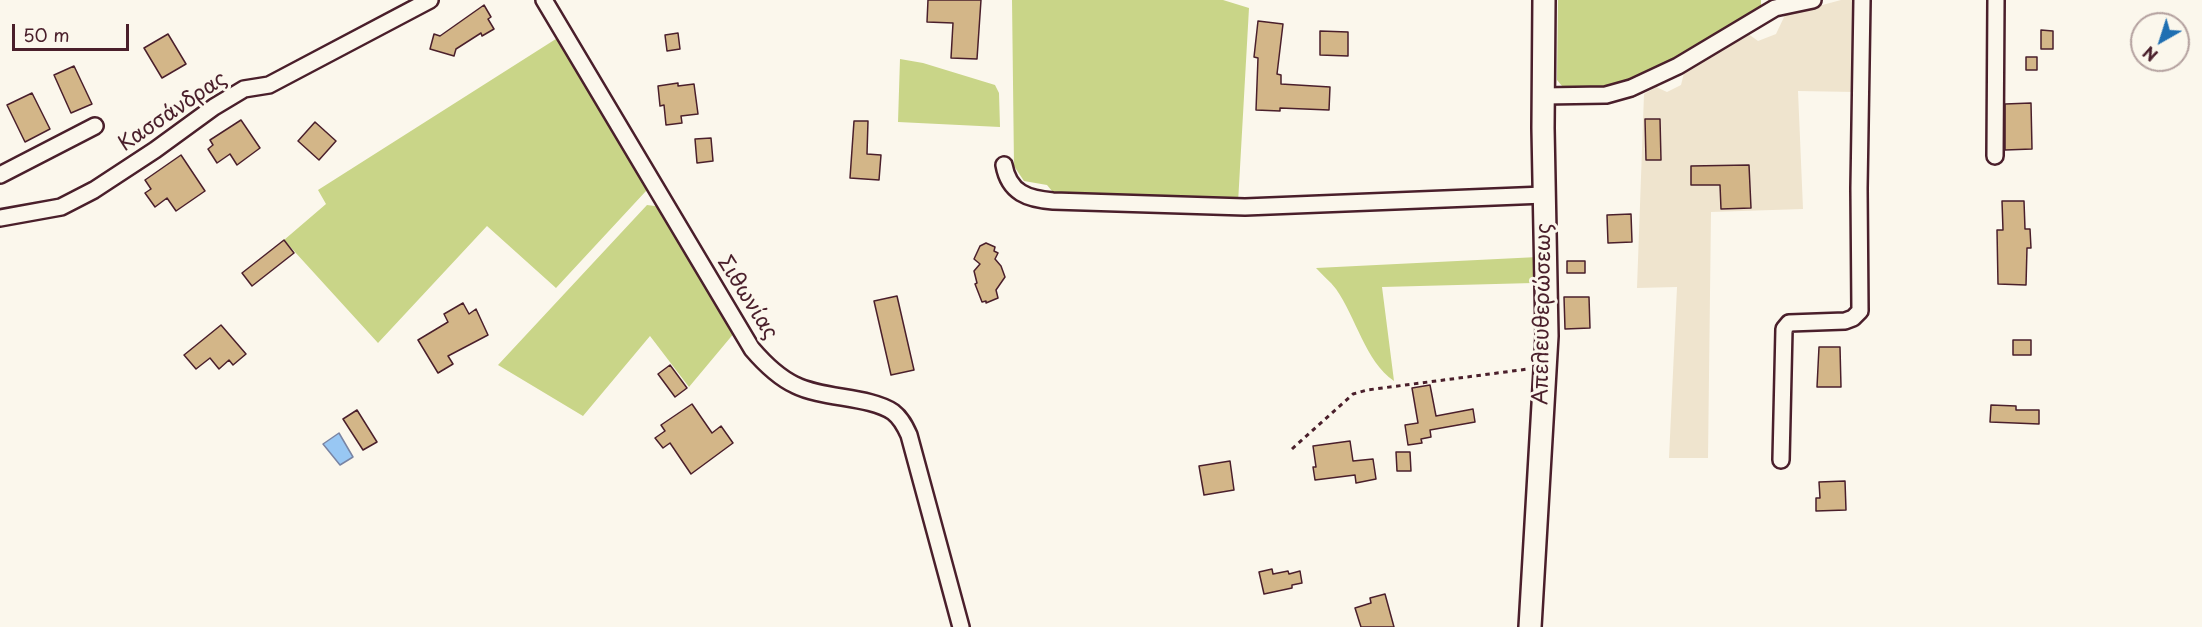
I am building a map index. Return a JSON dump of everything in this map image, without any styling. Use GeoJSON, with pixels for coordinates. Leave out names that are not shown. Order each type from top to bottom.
{"type":"FeatureCollection","features":[{"type":"Feature","properties":{"kind":"street","name":"Κασσάνδρας"},"geometry":{"type":"LineString","coordinates":[[0,218],[61,207],[94,190],[155,150],[214,107],[244,89],[269,85],[430,0]]}},
{"type":"Feature","properties":{"kind":"street","name":"Σιθωνίας"},"geometry":{"type":"LineString","coordinates":[[544,0],[752,349],[772,369],[795,385],[810,391],[881,406],[894,413],[904,423],[961,627]]}},
{"type":"Feature","properties":{"kind":"street","name":"Απελευθερώσεως"},"geometry":{"type":"LineString","coordinates":[[1530,627],[1547,336],[1543,96],[1544,0]]}},
{"type":"Feature","properties":{"kind":"street"},"geometry":{"type":"LineString","coordinates":[[1543,96],[1606,95],[1631,88],[1678,66],[1775,8],[1813,0]]}},
{"type":"Feature","properties":{"kind":"street"},"geometry":{"type":"LineString","coordinates":[[1781,460],[1786,325],[1860,318],[1859,177],[1862,0]]}},
{"type":"Feature","properties":{"kind":"street"},"geometry":{"type":"LineString","coordinates":[[1995,156],[1996,0]]}},
{"type":"Feature","properties":{"kind":"street"},"geometry":{"type":"LineString","coordinates":[[0,175],[95,126]]}},
{"type":"Feature","properties":{"kind":"street"},"geometry":{"type":"LineString","coordinates":[[1004,165],[1008,178],[1017,191],[1034,199],[1063,201],[1245,207],[1544,195]]}},
{"type":"Feature","properties":{"kind":"path"},"geometry":{"type":"LineString","coordinates":[[1292,449],[1353,394],[1367,390],[1545,366]]}},
{"type":"Feature","properties":{"kind":"shaded area"},"geometry":{"type":"Polygon","coordinates":[[[1841,0],[1858,0],[1855,92],[1798,91],[1803,209],[1711,212],[1708,458],[1669,458],[1677,287],[1637,288],[1644,94],[1656,87],[1667,92],[1681,85],[1685,69],[1747,33],[1758,41],[1776,34],[1785,15],[1841,0]]]}},
{"type":"Feature","properties":{"kind":"green space"},"geometry":{"type":"Polygon","coordinates":[[[1012,0],[1223,0],[1249,8],[1238,203],[1057,197],[1047,185],[1024,181],[1014,166],[1012,0]]]}},
{"type":"Feature","properties":{"kind":"green space"},"geometry":{"type":"Polygon","coordinates":[[[1558,0],[1761,0],[1761,6],[1668,63],[1614,87],[1590,93],[1571,91],[1557,80],[1558,0]]]}},
{"type":"Feature","properties":{"kind":"green space"},"geometry":{"type":"Polygon","coordinates":[[[559,37],[647,183],[646,191],[556,288],[487,226],[378,343],[284,240],[326,204],[318,190],[559,37]]]}},
{"type":"Feature","properties":{"kind":"green space"},"geometry":{"type":"Polygon","coordinates":[[[900,59],[923,63],[995,85],[999,93],[1000,127],[898,122],[900,59]]]}},
{"type":"Feature","properties":{"kind":"green space"},"geometry":{"type":"Polygon","coordinates":[[[647,205],[662,207],[735,332],[689,387],[650,336],[583,416],[498,365],[647,205]]]}},
{"type":"Feature","properties":{"kind":"green space"},"geometry":{"type":"Polygon","coordinates":[[[1538,257],[1533,283],[1382,287],[1394,381],[1384,372],[1368,350],[1336,289],[1316,268],[1538,257]]]}},
{"type":"Feature","properties":{"kind":"water"},"geometry":{"type":"Polygon","coordinates":[[[339,433],[353,457],[340,465],[323,444],[339,433]]]}},
{"type":"Feature","properties":{"kind":"building"},"geometry":{"type":"Polygon","coordinates":[[[928,0],[981,0],[977,59],[951,58],[953,23],[927,22],[928,0]]]}},
{"type":"Feature","properties":{"kind":"building"},"geometry":{"type":"Polygon","coordinates":[[[484,5],[491,17],[488,19],[494,29],[482,36],[481,33],[456,49],[454,56],[430,49],[434,34],[440,36],[484,5]]]}},
{"type":"Feature","properties":{"kind":"building"},"geometry":{"type":"Polygon","coordinates":[[[1258,21],[1283,24],[1277,74],[1281,75],[1281,84],[1330,87],[1329,110],[1280,108],[1280,111],[1256,110],[1258,58],[1254,57],[1258,21]]]}},
{"type":"Feature","properties":{"kind":"building"},"geometry":{"type":"Polygon","coordinates":[[[2041,30],[2053,31],[2053,49],[2041,49],[2041,30]]]}},
{"type":"Feature","properties":{"kind":"building"},"geometry":{"type":"Polygon","coordinates":[[[1320,31],[1348,32],[1348,56],[1320,55],[1320,31]]]}},
{"type":"Feature","properties":{"kind":"building"},"geometry":{"type":"Polygon","coordinates":[[[678,33],[680,49],[667,51],[665,35],[678,33]]]}},
{"type":"Feature","properties":{"kind":"building"},"geometry":{"type":"Polygon","coordinates":[[[168,34],[186,64],[162,78],[144,48],[168,34]]]}},
{"type":"Feature","properties":{"kind":"building"},"geometry":{"type":"Polygon","coordinates":[[[2026,57],[2037,57],[2037,70],[2026,70],[2026,57]]]}},
{"type":"Feature","properties":{"kind":"building"},"geometry":{"type":"Polygon","coordinates":[[[74,66],[92,104],[71,113],[54,75],[74,66]]]}},
{"type":"Feature","properties":{"kind":"building"},"geometry":{"type":"Polygon","coordinates":[[[678,83],[678,86],[694,84],[698,114],[681,116],[682,123],[666,125],[664,105],[660,106],[658,86],[678,83]]]}},
{"type":"Feature","properties":{"kind":"building"},"geometry":{"type":"Polygon","coordinates":[[[32,93],[50,129],[25,142],[7,105],[32,93]]]}},
{"type":"Feature","properties":{"kind":"building"},"geometry":{"type":"Polygon","coordinates":[[[2031,103],[2032,149],[2005,150],[2005,104],[2031,103]]]}},
{"type":"Feature","properties":{"kind":"building"},"geometry":{"type":"Polygon","coordinates":[[[1645,119],[1660,119],[1661,160],[1646,160],[1645,119]]]}},
{"type":"Feature","properties":{"kind":"building"},"geometry":{"type":"Polygon","coordinates":[[[241,120],[260,148],[237,165],[230,154],[217,163],[208,149],[213,145],[210,140],[241,120]]]}},
{"type":"Feature","properties":{"kind":"building"},"geometry":{"type":"Polygon","coordinates":[[[854,121],[868,121],[867,154],[881,155],[879,180],[850,178],[854,121]]]}},
{"type":"Feature","properties":{"kind":"building"},"geometry":{"type":"Polygon","coordinates":[[[315,122],[336,141],[319,160],[298,141],[315,122]]]}},
{"type":"Feature","properties":{"kind":"building"},"geometry":{"type":"Polygon","coordinates":[[[711,138],[713,161],[697,163],[695,139],[711,138]]]}},
{"type":"Feature","properties":{"kind":"building"},"geometry":{"type":"Polygon","coordinates":[[[181,155],[205,191],[176,211],[167,198],[155,207],[145,193],[151,189],[145,180],[181,155]]]}},
{"type":"Feature","properties":{"kind":"building"},"geometry":{"type":"Polygon","coordinates":[[[1749,165],[1751,208],[1721,209],[1720,185],[1691,185],[1691,166],[1749,165]]]}},
{"type":"Feature","properties":{"kind":"building"},"geometry":{"type":"Polygon","coordinates":[[[2002,201],[2024,201],[2025,229],[2030,229],[2031,248],[2027,248],[2026,285],[1998,284],[1997,230],[2003,230],[2002,201]]]}},
{"type":"Feature","properties":{"kind":"building"},"geometry":{"type":"Polygon","coordinates":[[[1631,214],[1632,242],[1608,243],[1607,215],[1631,214]]]}},
{"type":"Feature","properties":{"kind":"building"},"geometry":{"type":"Polygon","coordinates":[[[284,240],[294,253],[252,286],[242,273],[284,240]]]}},
{"type":"Feature","properties":{"kind":"building"},"geometry":{"type":"Polygon","coordinates":[[[986,243],[995,247],[994,251],[998,253],[995,259],[1001,266],[1005,277],[996,290],[998,298],[986,303],[986,301],[982,302],[975,284],[977,283],[974,271],[980,264],[974,259],[980,246],[986,243]]]}},
{"type":"Feature","properties":{"kind":"building"},"geometry":{"type":"Polygon","coordinates":[[[1567,261],[1585,261],[1585,273],[1567,273],[1567,261]]]}},
{"type":"Feature","properties":{"kind":"building"},"geometry":{"type":"Polygon","coordinates":[[[897,296],[914,370],[891,375],[874,301],[897,296]]]}},
{"type":"Feature","properties":{"kind":"building"},"geometry":{"type":"Polygon","coordinates":[[[1564,297],[1589,297],[1590,328],[1565,329],[1564,297]]]}},
{"type":"Feature","properties":{"kind":"building"},"geometry":{"type":"Polygon","coordinates":[[[463,303],[469,314],[476,309],[488,335],[448,356],[453,364],[438,373],[418,340],[448,322],[444,314],[463,303]]]}},
{"type":"Feature","properties":{"kind":"building"},"geometry":{"type":"Polygon","coordinates":[[[221,325],[246,354],[233,365],[229,360],[219,369],[210,358],[196,369],[184,355],[221,325]]]}},
{"type":"Feature","properties":{"kind":"building"},"geometry":{"type":"Polygon","coordinates":[[[2013,340],[2031,340],[2031,355],[2013,355],[2013,340]]]}},
{"type":"Feature","properties":{"kind":"building"},"geometry":{"type":"Polygon","coordinates":[[[1819,347],[1840,347],[1841,387],[1817,387],[1819,347]]]}},
{"type":"Feature","properties":{"kind":"building"},"geometry":{"type":"Polygon","coordinates":[[[670,365],[687,388],[675,397],[658,374],[670,365]]]}},
{"type":"Feature","properties":{"kind":"building"},"geometry":{"type":"Polygon","coordinates":[[[1430,385],[1436,416],[1473,409],[1475,422],[1430,430],[1431,437],[1421,439],[1422,443],[1408,445],[1405,425],[1418,423],[1412,388],[1430,385]]]}},
{"type":"Feature","properties":{"kind":"building"},"geometry":{"type":"Polygon","coordinates":[[[692,404],[712,433],[721,426],[733,443],[691,474],[670,443],[663,448],[655,438],[665,431],[661,425],[692,404]]]}},
{"type":"Feature","properties":{"kind":"building"},"geometry":{"type":"Polygon","coordinates":[[[1991,405],[2016,406],[2016,410],[2039,410],[2039,424],[1990,422],[1991,405]]]}},
{"type":"Feature","properties":{"kind":"building"},"geometry":{"type":"Polygon","coordinates":[[[357,410],[377,442],[363,450],[343,419],[357,410]]]}},
{"type":"Feature","properties":{"kind":"building"},"geometry":{"type":"Polygon","coordinates":[[[1350,441],[1353,461],[1373,459],[1376,479],[1356,483],[1355,475],[1315,480],[1313,446],[1350,441]]]}},
{"type":"Feature","properties":{"kind":"building"},"geometry":{"type":"Polygon","coordinates":[[[1396,452],[1410,452],[1411,471],[1397,471],[1396,452]]]}},
{"type":"Feature","properties":{"kind":"building"},"geometry":{"type":"Polygon","coordinates":[[[1230,461],[1234,490],[1204,495],[1199,466],[1230,461]]]}},
{"type":"Feature","properties":{"kind":"building"},"geometry":{"type":"Polygon","coordinates":[[[1845,481],[1846,510],[1816,511],[1816,498],[1820,498],[1819,482],[1845,481]]]}},
{"type":"Feature","properties":{"kind":"building"},"geometry":{"type":"Polygon","coordinates":[[[1272,569],[1273,574],[1300,571],[1302,583],[1292,585],[1292,588],[1264,594],[1259,572],[1272,569]]]}},
{"type":"Feature","properties":{"kind":"building"},"geometry":{"type":"Polygon","coordinates":[[[1385,594],[1394,627],[1361,627],[1355,608],[1371,603],[1370,598],[1385,594]]]}}]}
